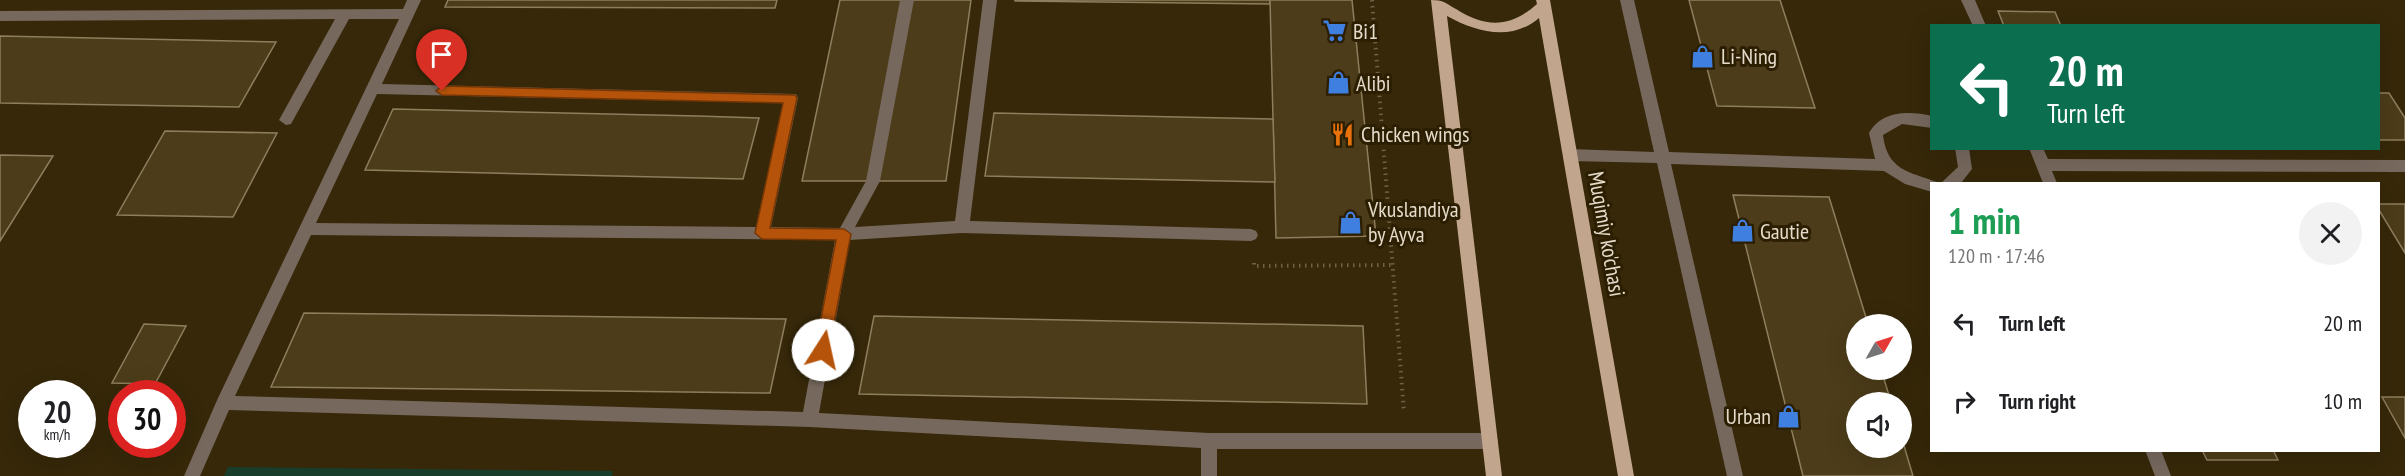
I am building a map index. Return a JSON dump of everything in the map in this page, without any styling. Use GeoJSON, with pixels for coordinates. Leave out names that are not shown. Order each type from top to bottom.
{"type":"FeatureCollection","features":[{"type":"Feature","properties":{"kind":"main road"},"geometry":{"type":"LineString","coordinates":[[1438,2],[1464,21],[1496,28],[1523,23],[1544,3]]}},
{"type":"Feature","properties":{"kind":"main road"},"geometry":{"type":"LineString","coordinates":[[1438,2],[1494,476]]}},
{"type":"Feature","properties":{"kind":"main road","name":"Muqimiy ko'chasi"},"geometry":{"type":"LineString","coordinates":[[1544,3],[1626,476]]}},
{"type":"Feature","properties":{"kind":"street"},"geometry":{"type":"LineString","coordinates":[[192,476],[224,403],[414,0]]}},
{"type":"Feature","properties":{"kind":"street"},"geometry":{"type":"LineString","coordinates":[[810,420],[844,234],[873,181],[907,0]]}},
{"type":"Feature","properties":{"kind":"street"},"geometry":{"type":"LineString","coordinates":[[962,227],[990,0]]}},
{"type":"Feature","properties":{"kind":"street"},"geometry":{"type":"LineString","coordinates":[[1626,0],[1735,476]]}},
{"type":"Feature","properties":{"kind":"street"},"geometry":{"type":"LineString","coordinates":[[1968,0],[1979,24]]}},
{"type":"Feature","properties":{"kind":"street"},"geometry":{"type":"LineString","coordinates":[[286,120],[345,14]]}},
{"type":"Feature","properties":{"kind":"street"},"geometry":{"type":"LineString","coordinates":[[0,16],[408,14]]}},
{"type":"Feature","properties":{"kind":"street"},"geometry":{"type":"LineString","coordinates":[[372,89],[791,98],[762,233]]}},
{"type":"Feature","properties":{"kind":"street"},"geometry":{"type":"LineString","coordinates":[[1930,122],[1908,117],[1888,121],[1876,133],[1876,150],[1886,165],[1909,181],[1930,186]]}},
{"type":"Feature","properties":{"kind":"street"},"geometry":{"type":"LineString","coordinates":[[1953,182],[1965,169],[1968,150]]}},
{"type":"Feature","properties":{"kind":"street"},"geometry":{"type":"LineString","coordinates":[[2037,150],[2050,182]]}},
{"type":"Feature","properties":{"kind":"street"},"geometry":{"type":"LineString","coordinates":[[1570,155],[1886,165]]}},
{"type":"Feature","properties":{"kind":"street"},"geometry":{"type":"LineString","coordinates":[[2043,165],[2405,166]]}},
{"type":"Feature","properties":{"kind":"street"},"geometry":{"type":"LineString","coordinates":[[306,230],[844,234],[962,227],[1251,235]]}},
{"type":"Feature","properties":{"kind":"street"},"geometry":{"type":"LineString","coordinates":[[224,403],[810,420],[1209,441],[1490,441]]}},
{"type":"Feature","properties":{"kind":"street"},"geometry":{"type":"LineString","coordinates":[[1209,441],[1209,476]]}},
{"type":"Feature","properties":{"kind":"street"},"geometry":{"type":"LineString","coordinates":[[2154,452],[2163,476]]}},
{"type":"Feature","properties":{"kind":"path"},"geometry":{"type":"LineString","coordinates":[[1372,0],[1406,441]]}},
{"type":"Feature","properties":{"kind":"path"},"geometry":{"type":"LineString","coordinates":[[1251,235],[1254,266],[1392,265]]}},
{"type":"Feature","properties":{"kind":"green space"},"geometry":{"type":"Polygon","coordinates":[[[228,467],[613,471],[612,476],[224,476],[228,467]]]}},
{"type":"Feature","properties":{"kind":"building"},"geometry":{"type":"Polygon","coordinates":[[[448,0],[777,0],[775,8],[445,7],[448,0]]]}},
{"type":"Feature","properties":{"kind":"building"},"geometry":{"type":"Polygon","coordinates":[[[840,0],[971,0],[946,181],[802,181],[840,0]]]}},
{"type":"Feature","properties":{"kind":"building"},"geometry":{"type":"Polygon","coordinates":[[[1270,0],[1270,4],[1015,1],[1270,0]]]}},
{"type":"Feature","properties":{"kind":"building"},"geometry":{"type":"Polygon","coordinates":[[[1270,0],[1352,0],[1376,236],[1276,238],[1270,0]]]}},
{"type":"Feature","properties":{"kind":"building"},"geometry":{"type":"Polygon","coordinates":[[[1689,0],[1780,0],[1815,108],[1717,106],[1689,0]]]}},
{"type":"Feature","properties":{"kind":"building"},"geometry":{"type":"Polygon","coordinates":[[[1998,11],[2055,12],[2060,24],[2003,24],[1998,11]]]}},
{"type":"Feature","properties":{"kind":"building"},"geometry":{"type":"Polygon","coordinates":[[[0,36],[276,42],[239,107],[0,103],[0,36]]]}},
{"type":"Feature","properties":{"kind":"building"},"geometry":{"type":"Polygon","coordinates":[[[2380,93],[2389,93],[2405,118],[2405,140],[2380,140],[2380,93]]]}},
{"type":"Feature","properties":{"kind":"building"},"geometry":{"type":"Polygon","coordinates":[[[393,109],[759,118],[743,179],[365,170],[393,109]]]}},
{"type":"Feature","properties":{"kind":"building"},"geometry":{"type":"Polygon","coordinates":[[[994,113],[1273,119],[1275,182],[985,176],[994,113]]]}},
{"type":"Feature","properties":{"kind":"building"},"geometry":{"type":"Polygon","coordinates":[[[165,131],[277,133],[233,217],[117,215],[165,131]]]}},
{"type":"Feature","properties":{"kind":"building"},"geometry":{"type":"Polygon","coordinates":[[[0,155],[53,156],[0,241],[0,155]]]}},
{"type":"Feature","properties":{"kind":"building"},"geometry":{"type":"Polygon","coordinates":[[[1733,195],[1829,197],[1865,314],[1846,314],[1846,380],[1884,380],[1888,392],[1846,392],[1846,458],[1908,458],[1913,476],[1803,476],[1733,195]]]}},
{"type":"Feature","properties":{"kind":"building"},"geometry":{"type":"Polygon","coordinates":[[[2380,204],[2405,204],[2405,253],[2380,212],[2380,204]]]}},
{"type":"Feature","properties":{"kind":"building"},"geometry":{"type":"Polygon","coordinates":[[[304,313],[786,319],[770,393],[271,387],[304,313]]]}},
{"type":"Feature","properties":{"kind":"building"},"geometry":{"type":"Polygon","coordinates":[[[874,316],[1363,326],[1367,404],[859,394],[874,316]]]}},
{"type":"Feature","properties":{"kind":"building"},"geometry":{"type":"Polygon","coordinates":[[[144,324],[186,326],[157,380],[114,380],[144,324]]]}},
{"type":"Feature","properties":{"kind":"building"},"geometry":{"type":"Polygon","coordinates":[[[2382,397],[2405,397],[2405,438],[2382,397]]]}},
{"type":"Feature","properties":{"kind":"building"},"geometry":{"type":"Polygon","coordinates":[[[2203,452],[2274,452],[2278,460],[2207,460],[2203,452]]]}},
{"type":"Feature","properties":{"kind":"place","name":"Bi1"},"geometry":{"type":"Point","coordinates":[1335,31]}},
{"type":"Feature","properties":{"kind":"place","name":"Li-Ning"},"geometry":{"type":"Point","coordinates":[1703,56]}},
{"type":"Feature","properties":{"kind":"place","name":"Alibi"},"geometry":{"type":"Point","coordinates":[1338,83]}},
{"type":"Feature","properties":{"kind":"place","name":"Chicken wings"},"geometry":{"type":"Point","coordinates":[1343,134]}},
{"type":"Feature","properties":{"kind":"place","name":"Vkuslandiya by Ayva"},"geometry":{"type":"Point","coordinates":[1350,222]}},
{"type":"Feature","properties":{"kind":"place","name":"Gautie"},"geometry":{"type":"Point","coordinates":[1742,231]}},
{"type":"Feature","properties":{"kind":"place","name":"Urban"},"geometry":{"type":"Point","coordinates":[1789,416]}},
{"type":"Feature","properties":{"kind":"route"},"geometry":{"type":"LineString","coordinates":[[442,91],[791,98],[762,233],[844,234],[823,350]]}}]}
